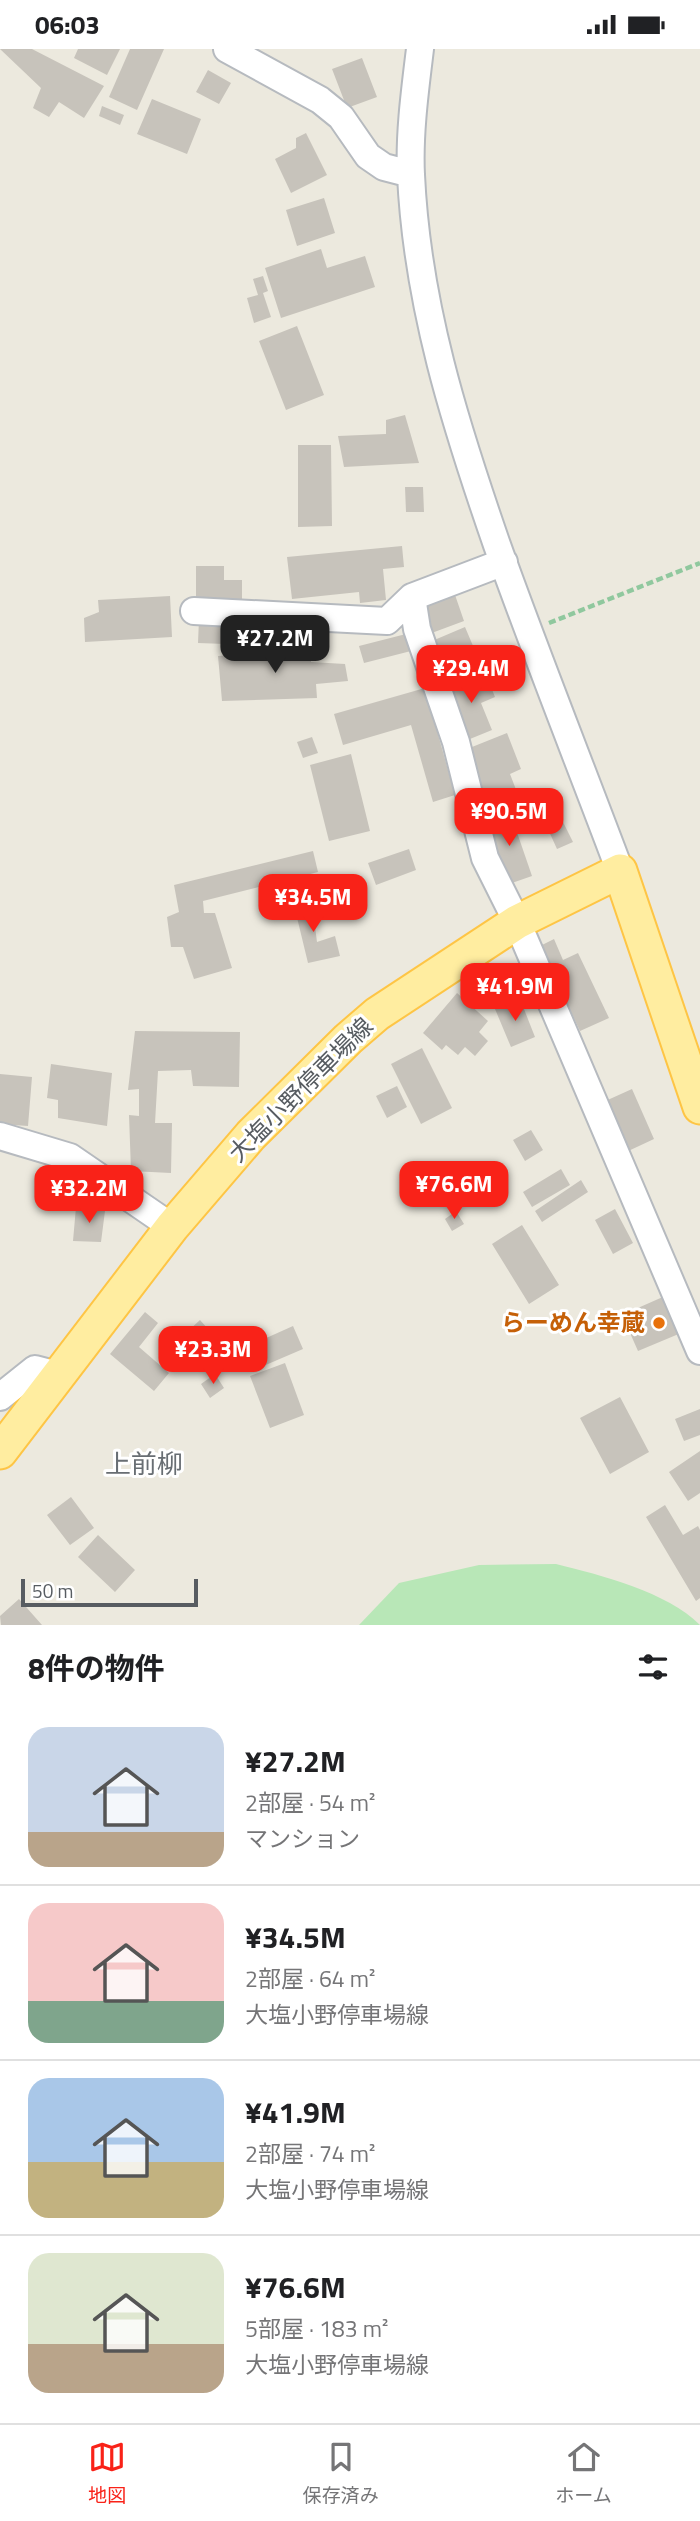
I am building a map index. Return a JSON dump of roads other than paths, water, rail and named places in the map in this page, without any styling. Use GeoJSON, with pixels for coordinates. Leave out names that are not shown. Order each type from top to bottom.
{"type":"FeatureCollection","features":[{"type":"Feature","properties":{"kind":"main road","name":"大塩小野停車場線"},"geometry":{"type":"LineString","coordinates":[[0,1453],[172,1227],[251,1135],[348,1039],[377,1014],[517,922],[620,871]]}},
{"type":"Feature","properties":{"kind":"main road"},"geometry":{"type":"LineString","coordinates":[[620,871],[700,1107]]}},
{"type":"Feature","properties":{"kind":"street"},"geometry":{"type":"LineString","coordinates":[[227,49],[320,100],[341,117],[368,156],[384,167],[411,174]]}},
{"type":"Feature","properties":{"kind":"street"},"geometry":{"type":"LineString","coordinates":[[420,49],[411,174],[419,260],[437,357],[465,452],[528,631],[620,871]]}},
{"type":"Feature","properties":{"kind":"street"},"geometry":{"type":"LineString","coordinates":[[194,611],[387,621],[412,597],[504,562]]}},
{"type":"Feature","properties":{"kind":"street"},"geometry":{"type":"LineString","coordinates":[[412,597],[417,629],[456,742],[485,858],[517,922],[700,1351]]}},
{"type":"Feature","properties":{"kind":"street"},"geometry":{"type":"LineString","coordinates":[[0,1136],[70,1157],[172,1227]]}},
{"type":"Feature","properties":{"kind":"street"},"geometry":{"type":"LineString","coordinates":[[0,1397],[35,1369],[58,1375]]}},
{"type":"Feature","properties":{"kind":"place","name":"らーめん幸蔵"},"geometry":{"type":"Point","coordinates":[659,1323]}},
{"type":"Feature","properties":{"kind":"district","name":"上前柳"},"geometry":{"type":"Point","coordinates":[144,1464]}}]}
